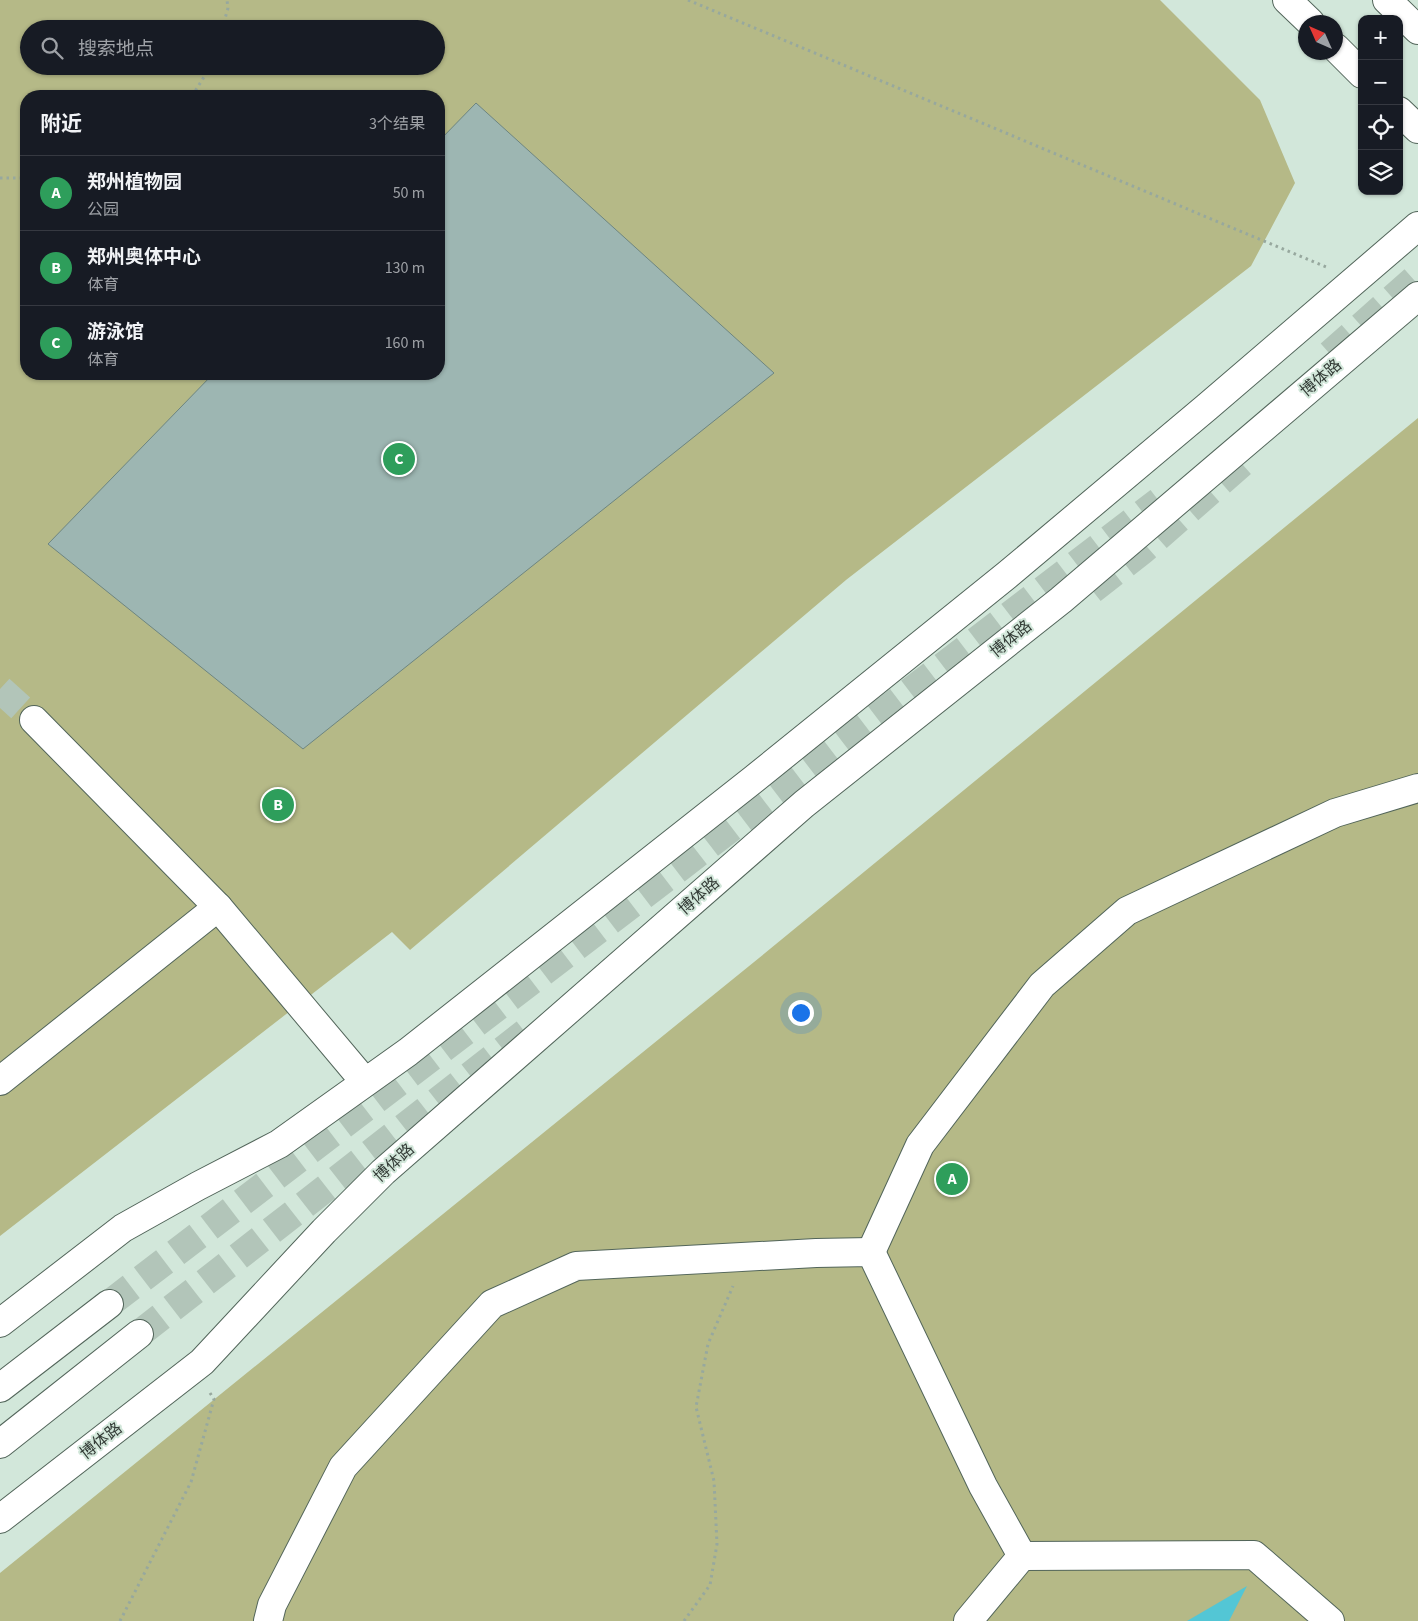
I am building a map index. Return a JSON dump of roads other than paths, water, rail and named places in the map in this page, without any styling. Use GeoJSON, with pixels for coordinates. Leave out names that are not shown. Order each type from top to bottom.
{"type":"FeatureCollection","features":[{"type":"Feature","properties":{"kind":"street"},"geometry":{"type":"LineString","coordinates":[[1287,0],[1303,15]]}},
{"type":"Feature","properties":{"kind":"street"},"geometry":{"type":"LineString","coordinates":[[1388,0],[1418,30]]}},
{"type":"Feature","properties":{"kind":"street"},"geometry":{"type":"LineString","coordinates":[[1343,55],[1358,70]]}},
{"type":"Feature","properties":{"kind":"street"},"geometry":{"type":"LineString","coordinates":[[1403,115],[1418,129]]}},
{"type":"Feature","properties":{"kind":"street"},"geometry":{"type":"LineString","coordinates":[[0,1323],[123,1228],[279,1144],[408,1052],[1000,581],[1418,226]]}},
{"type":"Feature","properties":{"kind":"street","name":"博体路"},"geometry":{"type":"LineString","coordinates":[[0,1519],[202,1362],[324,1231],[383,1172],[804,804],[1061,600],[1418,296]]}},
{"type":"Feature","properties":{"kind":"street"},"geometry":{"type":"LineString","coordinates":[[34,720],[218,907],[365,1082]]}},
{"type":"Feature","properties":{"kind":"street"},"geometry":{"type":"LineString","coordinates":[[871,1252],[920,1146],[1042,985],[1127,911],[1335,813],[1418,788]]}},
{"type":"Feature","properties":{"kind":"street"},"geometry":{"type":"LineString","coordinates":[[0,1081],[218,907]]}},
{"type":"Feature","properties":{"kind":"street"},"geometry":{"type":"LineString","coordinates":[[268,1621],[272,1605],[342,1467],[492,1304],[576,1266],[871,1252]]}},
{"type":"Feature","properties":{"kind":"street"},"geometry":{"type":"LineString","coordinates":[[871,1252],[983,1486],[1022,1556]]}},
{"type":"Feature","properties":{"kind":"street"},"geometry":{"type":"LineString","coordinates":[[0,1388],[109,1304]]}},
{"type":"Feature","properties":{"kind":"street"},"geometry":{"type":"LineString","coordinates":[[0,1444],[139,1334]]}},
{"type":"Feature","properties":{"kind":"street"},"geometry":{"type":"LineString","coordinates":[[1022,1556],[1254,1555],[1330,1621]]}},
{"type":"Feature","properties":{"kind":"street"},"geometry":{"type":"LineString","coordinates":[[968,1621],[1022,1556]]}},
{"type":"Feature","properties":{"kind":"water"},"geometry":{"type":"Polygon","coordinates":[[[1247,1586],[1229,1621],[1187,1621],[1247,1586]]]}},
{"type":"Feature","properties":{"kind":"tunnel"},"geometry":{"type":"LineString","coordinates":[[1330,354],[1418,276]]}},
{"type":"Feature","properties":{"kind":"tunnel"},"geometry":{"type":"LineString","coordinates":[[1092,590],[1142,551],[1248,458]]}},
{"type":"Feature","properties":{"kind":"tunnel"},"geometry":{"type":"LineString","coordinates":[[109,1304],[1159,501]]}},
{"type":"Feature","properties":{"kind":"tunnel"},"geometry":{"type":"LineString","coordinates":[[0,689],[34,720]]}},
{"type":"Feature","properties":{"kind":"tunnel"},"geometry":{"type":"LineString","coordinates":[[139,1334],[526,1032]]}},
{"type":"Feature","properties":{"kind":"place","name":"游泳馆"},"geometry":{"type":"Point","coordinates":[399,459]}},
{"type":"Feature","properties":{"kind":"place","name":"郑州奥体中心"},"geometry":{"type":"Point","coordinates":[278,805]}},
{"type":"Feature","properties":{"kind":"place","name":"郑州植物园"},"geometry":{"type":"Point","coordinates":[952,1179]}}]}
